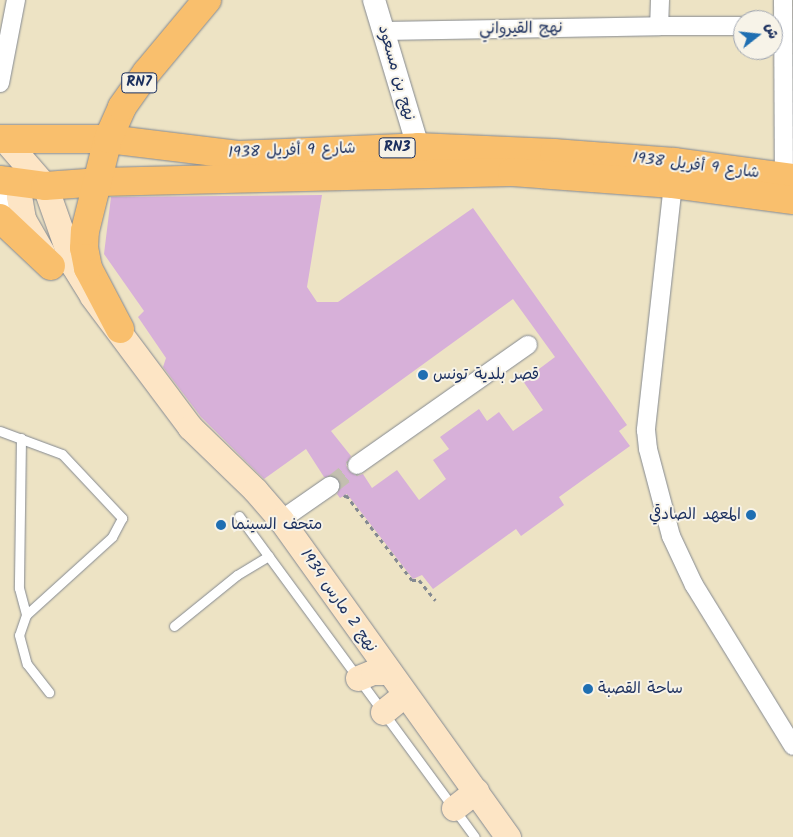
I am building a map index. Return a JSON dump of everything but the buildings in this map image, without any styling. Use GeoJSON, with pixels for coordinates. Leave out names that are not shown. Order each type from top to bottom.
{"type":"FeatureCollection","features":[{"type":"Feature","properties":{"kind":"main road","name":"RN7"},"geometry":{"type":"LineString","coordinates":[[104,162],[122,108],[147,72],[208,0]]}},
{"type":"Feature","properties":{"kind":"main road","name":"شارع 9 أفريل 1938"},"geometry":{"type":"LineString","coordinates":[[16,165],[104,162],[374,161],[418,147],[674,173],[789,188]]}},
{"type":"Feature","properties":{"kind":"main road","name":"شارع 9 أفريل 1938"},"geometry":{"type":"LineString","coordinates":[[16,165],[238,155],[374,161],[512,172],[674,173]]}},
{"type":"Feature","properties":{"kind":"main road"},"geometry":{"type":"LineString","coordinates":[[104,162],[85,231],[85,257],[120,329]]}},
{"type":"Feature","properties":{"kind":"main road","name":"نهج 2 مارس 1934"},"geometry":{"type":"LineString","coordinates":[[16,165],[23,219],[51,266],[120,329]]}},
{"type":"Feature","properties":{"kind":"main road","name":"نهج 2 مارس 1934"},"geometry":{"type":"LineString","coordinates":[[16,165],[73,265],[120,329],[150,376],[190,427],[255,490],[281,520],[508,837]]}},
{"type":"Feature","properties":{"kind":"main road"},"geometry":{"type":"LineString","coordinates":[[0,218],[51,266]]}},
{"type":"Feature","properties":{"kind":"main road"},"geometry":{"type":"LineString","coordinates":[[358,678],[373,672],[389,672]]}},
{"type":"Feature","properties":{"kind":"main road"},"geometry":{"type":"LineString","coordinates":[[384,712],[405,694]]}},
{"type":"Feature","properties":{"kind":"main road"},"geometry":{"type":"LineString","coordinates":[[454,808],[476,790]]}},
{"type":"Feature","properties":{"kind":"street"},"geometry":{"type":"LineString","coordinates":[[0,83],[16,0]]}},
{"type":"Feature","properties":{"kind":"street","name":"نهج بن مسعود"},"geometry":{"type":"LineString","coordinates":[[374,0],[418,147]]}},
{"type":"Feature","properties":{"kind":"street"},"geometry":{"type":"LineString","coordinates":[[659,26],[660,0]]}},
{"type":"Feature","properties":{"kind":"street","name":"نهج القيرواني"},"geometry":{"type":"LineString","coordinates":[[384,31],[733,26]]}},
{"type":"Feature","properties":{"kind":"street"},"geometry":{"type":"LineString","coordinates":[[780,60],[789,188]]}},
{"type":"Feature","properties":{"kind":"street"},"geometry":{"type":"LineString","coordinates":[[0,205],[16,165]]}},
{"type":"Feature","properties":{"kind":"street"},"geometry":{"type":"LineString","coordinates":[[674,173],[646,430],[648,449],[671,536],[694,586],[793,746]]}},
{"type":"Feature","properties":{"kind":"street"},"geometry":{"type":"LineString","coordinates":[[357,465],[528,345]]}},
{"type":"Feature","properties":{"kind":"street"},"geometry":{"type":"LineString","coordinates":[[281,520],[330,486]]}},
{"type":"Feature","properties":{"kind":"lane"},"geometry":{"type":"LineString","coordinates":[[0,431],[62,454],[122,518],[112,537],[26,614],[19,635],[27,664],[49,692]]}},
{"type":"Feature","properties":{"kind":"lane"},"geometry":{"type":"LineString","coordinates":[[21,438],[19,588],[26,614]]}},
{"type":"Feature","properties":{"kind":"lane"},"geometry":{"type":"LineString","coordinates":[[239,516],[475,837]]}},
{"type":"Feature","properties":{"kind":"lane"},"geometry":{"type":"LineString","coordinates":[[174,626],[237,575],[269,556]]}},
{"type":"Feature","properties":{"kind":"path"},"geometry":{"type":"LineString","coordinates":[[330,486],[338,500],[346,496],[412,580],[419,580],[435,600]]}},
{"type":"Feature","properties":{"kind":"tunnel"},"geometry":{"type":"LineString","coordinates":[[330,486],[357,465]]}},
{"type":"Feature","properties":{"kind":"place","name":"قصر بلدية تونس"},"geometry":{"type":"Point","coordinates":[423,375]}},
{"type":"Feature","properties":{"kind":"place","name":"المعهد الصادقي"},"geometry":{"type":"Point","coordinates":[751,515]}},
{"type":"Feature","properties":{"kind":"place","name":"متحف السينما"},"geometry":{"type":"Point","coordinates":[221,525]}},
{"type":"Feature","properties":{"kind":"place","name":"ساحة القصبة"},"geometry":{"type":"Point","coordinates":[588,689]}}]}
